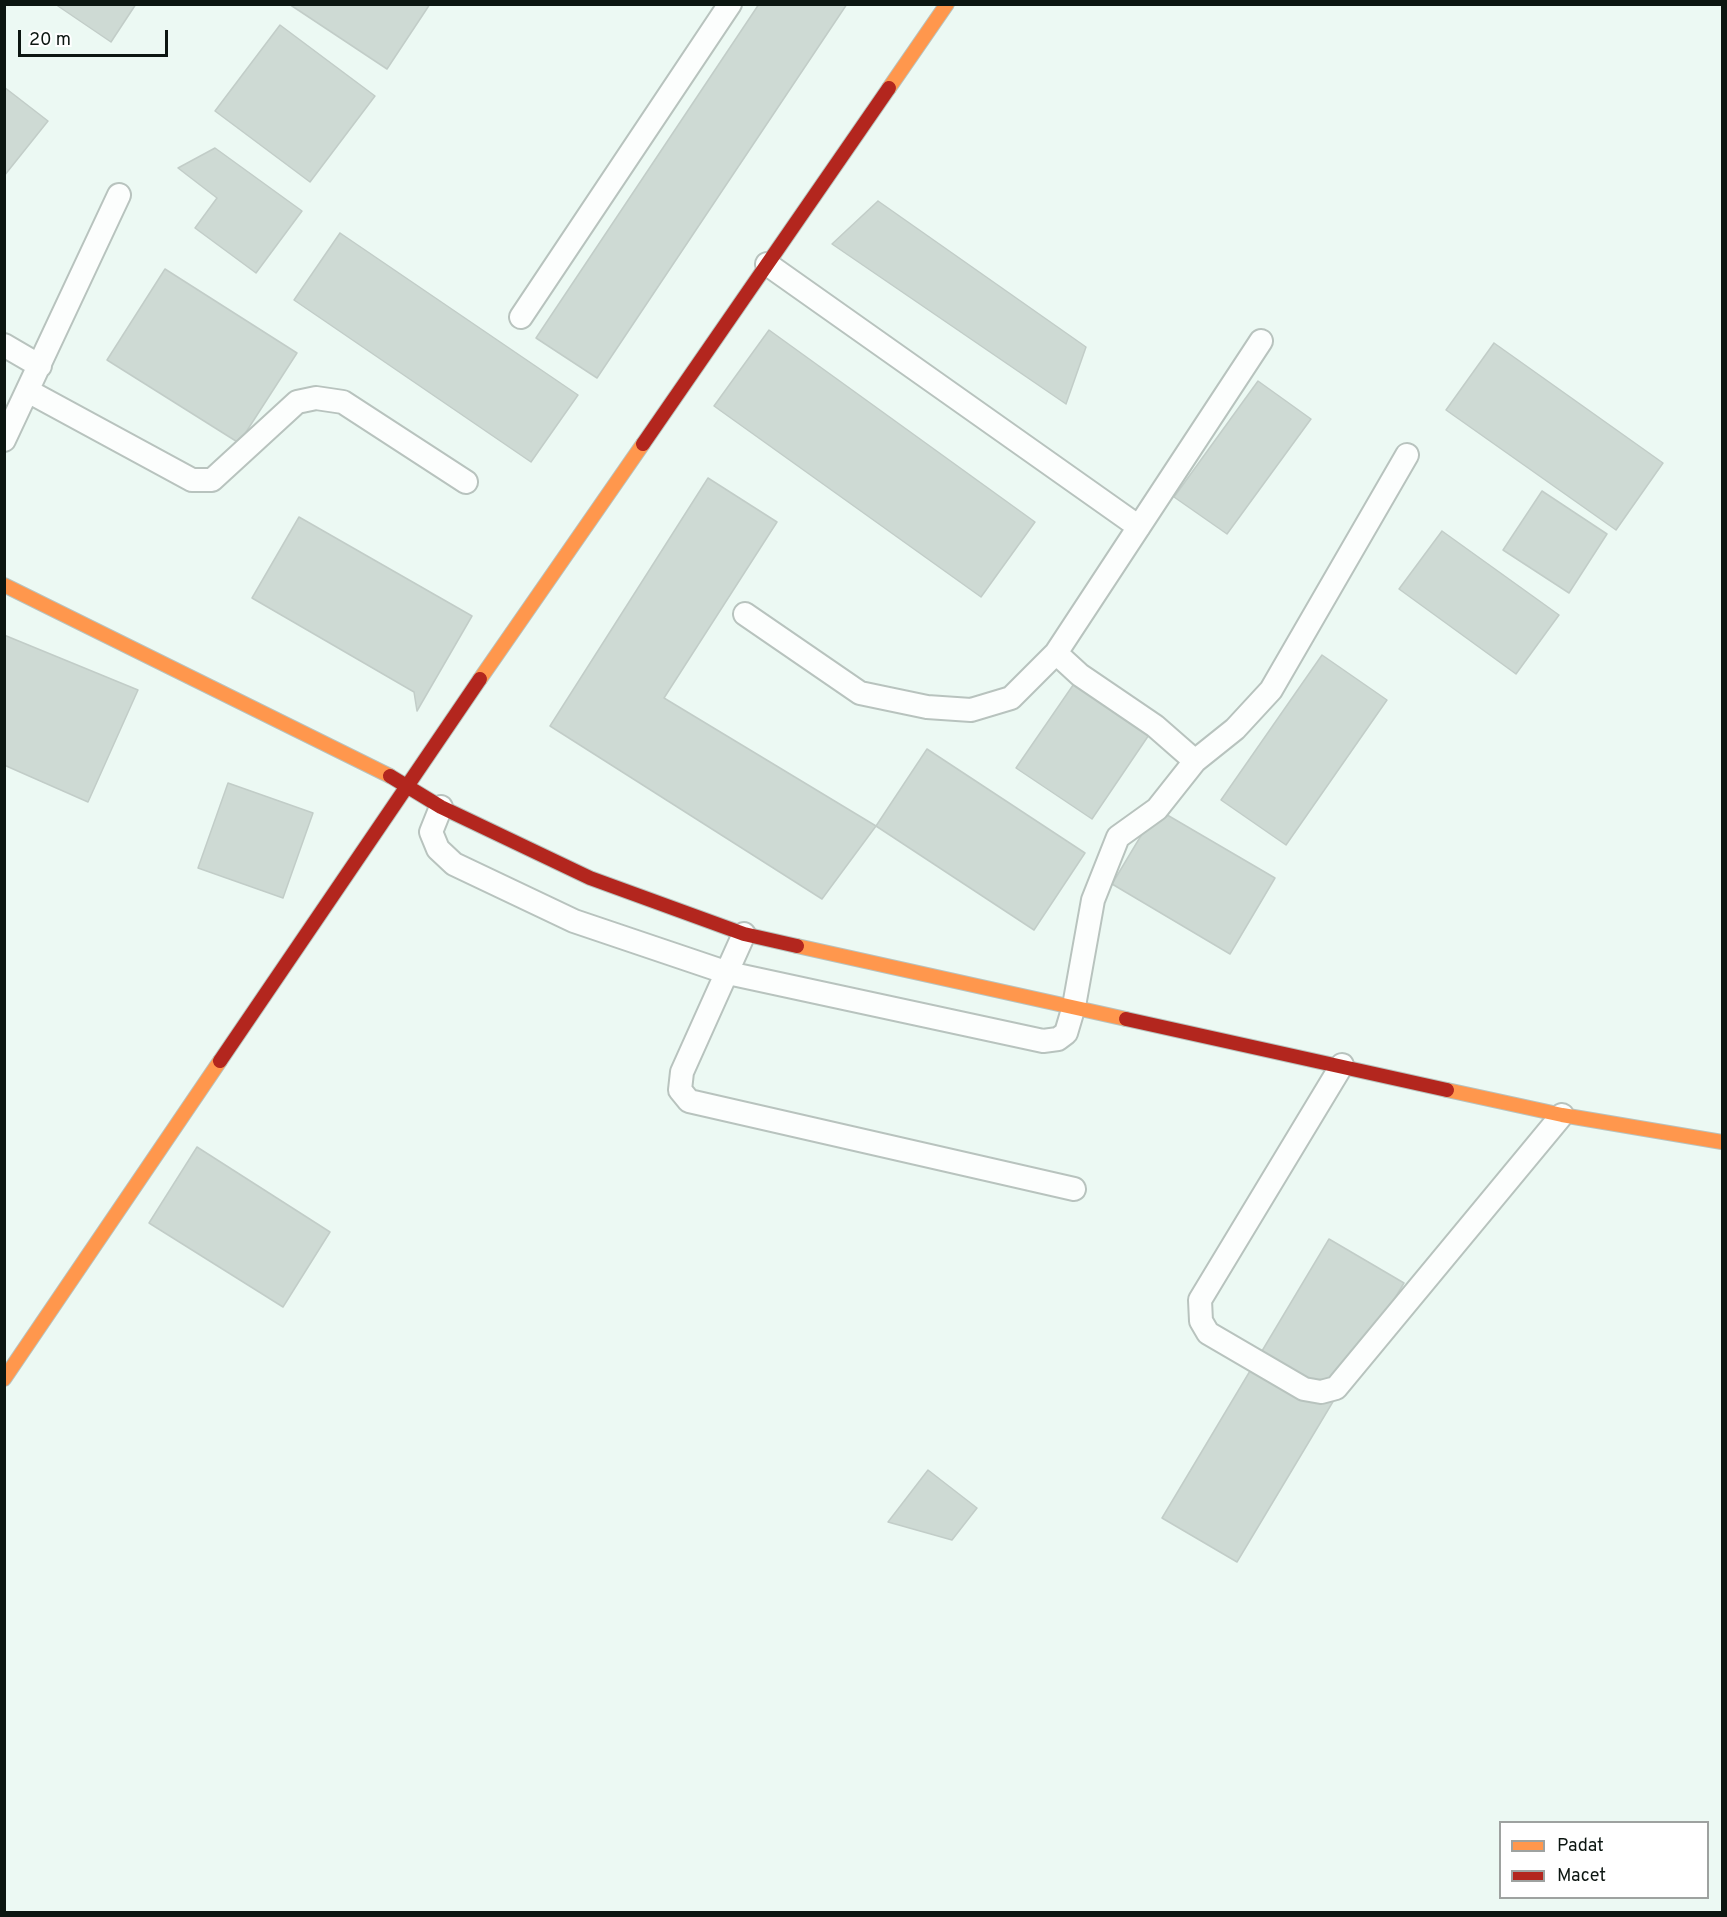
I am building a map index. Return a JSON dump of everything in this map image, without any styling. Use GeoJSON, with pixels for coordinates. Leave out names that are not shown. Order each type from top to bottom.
{"type":"FeatureCollection","features":[{"type":"Feature","properties":{"kind":"main road"},"geometry":{"type":"LineString","coordinates":[[4,1379],[407,785],[947,4]]}},
{"type":"Feature","properties":{"kind":"main road"},"geometry":{"type":"LineString","coordinates":[[4,585],[407,785],[441,807],[590,878],[744,934],[1562,1115],[1722,1142]]}},
{"type":"Feature","properties":{"kind":"lane"},"geometry":{"type":"LineString","coordinates":[[521,317],[730,4]]}},
{"type":"Feature","properties":{"kind":"lane"},"geometry":{"type":"LineString","coordinates":[[7,428],[28,391],[119,195]]}},
{"type":"Feature","properties":{"kind":"lane"},"geometry":{"type":"LineString","coordinates":[[767,264],[1138,526]]}},
{"type":"Feature","properties":{"kind":"lane"},"geometry":{"type":"LineString","coordinates":[[745,614],[860,693],[927,707],[971,710],[1011,698],[1056,653],[1261,341]]}},
{"type":"Feature","properties":{"kind":"lane"},"geometry":{"type":"LineString","coordinates":[[4,345],[40,366]]}},
{"type":"Feature","properties":{"kind":"lane"},"geometry":{"type":"LineString","coordinates":[[28,391],[192,480],[212,480],[297,402],[316,398],[343,402],[466,482]]}},
{"type":"Feature","properties":{"kind":"lane"},"geometry":{"type":"LineString","coordinates":[[441,807],[431,832],[438,849],[454,864],[574,921],[728,973],[1043,1041],[1058,1039],[1066,1033],[1074,1006],[1093,900],[1118,837],[1157,809],[1195,761],[1235,729],[1272,690],[1407,455]]}},
{"type":"Feature","properties":{"kind":"lane"},"geometry":{"type":"LineString","coordinates":[[1056,653],[1080,675],[1155,726],[1195,761]]}},
{"type":"Feature","properties":{"kind":"lane"},"geometry":{"type":"LineString","coordinates":[[744,934],[682,1072],[680,1090],[689,1101],[1074,1190]]}},
{"type":"Feature","properties":{"kind":"lane"},"geometry":{"type":"LineString","coordinates":[[1342,1065],[1200,1300],[1201,1321],[1208,1333],[1304,1389],[1321,1392],[1336,1388],[1562,1115]]}},
{"type":"Feature","properties":{"kind":"building"},"geometry":{"type":"Polygon","coordinates":[[[55,4],[136,4],[111,42],[55,4]]]}},
{"type":"Feature","properties":{"kind":"building"},"geometry":{"type":"Polygon","coordinates":[[[289,4],[430,4],[387,69],[289,4]]]}},
{"type":"Feature","properties":{"kind":"building"},"geometry":{"type":"Polygon","coordinates":[[[759,4],[847,4],[597,378],[536,338],[759,4]]]}},
{"type":"Feature","properties":{"kind":"building"},"geometry":{"type":"Polygon","coordinates":[[[280,25],[375,96],[310,182],[215,111],[280,25]]]}},
{"type":"Feature","properties":{"kind":"building"},"geometry":{"type":"Polygon","coordinates":[[[4,87],[48,121],[4,176],[4,87]]]}},
{"type":"Feature","properties":{"kind":"building"},"geometry":{"type":"Polygon","coordinates":[[[215,148],[302,211],[256,273],[195,228],[217,198],[178,168],[215,148]]]}},
{"type":"Feature","properties":{"kind":"building"},"geometry":{"type":"Polygon","coordinates":[[[878,201],[1086,347],[1066,404],[832,244],[878,201]]]}},
{"type":"Feature","properties":{"kind":"building"},"geometry":{"type":"Polygon","coordinates":[[[340,233],[578,395],[531,462],[294,300],[340,233]]]}},
{"type":"Feature","properties":{"kind":"building"},"geometry":{"type":"Polygon","coordinates":[[[165,269],[297,353],[239,443],[107,360],[165,269]]]}},
{"type":"Feature","properties":{"kind":"building"},"geometry":{"type":"Polygon","coordinates":[[[769,330],[1035,522],[981,597],[714,406],[769,330]]]}},
{"type":"Feature","properties":{"kind":"building"},"geometry":{"type":"Polygon","coordinates":[[[1494,343],[1663,463],[1616,530],[1446,410],[1494,343]]]}},
{"type":"Feature","properties":{"kind":"building"},"geometry":{"type":"Polygon","coordinates":[[[1258,381],[1311,419],[1227,534],[1174,497],[1258,381]]]}},
{"type":"Feature","properties":{"kind":"building"},"geometry":{"type":"Polygon","coordinates":[[[708,478],[777,522],[664,698],[876,826],[822,899],[550,726],[708,478]]]}},
{"type":"Feature","properties":{"kind":"building"},"geometry":{"type":"Polygon","coordinates":[[[1542,491],[1607,534],[1569,593],[1503,550],[1542,491]]]}},
{"type":"Feature","properties":{"kind":"building"},"geometry":{"type":"Polygon","coordinates":[[[299,517],[472,616],[417,711],[414,692],[252,598],[299,517]]]}},
{"type":"Feature","properties":{"kind":"building"},"geometry":{"type":"Polygon","coordinates":[[[1442,531],[1559,615],[1516,674],[1399,589],[1442,531]]]}},
{"type":"Feature","properties":{"kind":"building"},"geometry":{"type":"Polygon","coordinates":[[[4,635],[138,690],[88,802],[4,765],[4,635]]]}},
{"type":"Feature","properties":{"kind":"building"},"geometry":{"type":"Polygon","coordinates":[[[1322,655],[1387,700],[1286,845],[1221,800],[1322,655]]]}},
{"type":"Feature","properties":{"kind":"building"},"geometry":{"type":"Polygon","coordinates":[[[1080,675],[1155,726],[1092,819],[1016,768],[1080,675]]]}},
{"type":"Feature","properties":{"kind":"building"},"geometry":{"type":"Polygon","coordinates":[[[927,749],[1085,853],[1034,930],[876,826],[927,749]]]}},
{"type":"Feature","properties":{"kind":"building"},"geometry":{"type":"Polygon","coordinates":[[[228,783],[313,813],[283,898],[198,868],[228,783]]]}},
{"type":"Feature","properties":{"kind":"building"},"geometry":{"type":"Polygon","coordinates":[[[1157,809],[1275,878],[1230,954],[1112,884],[1157,809]]]}},
{"type":"Feature","properties":{"kind":"building"},"geometry":{"type":"Polygon","coordinates":[[[197,1147],[330,1232],[283,1307],[149,1223],[197,1147]]]}},
{"type":"Feature","properties":{"kind":"building"},"geometry":{"type":"Polygon","coordinates":[[[1329,1239],[1404,1283],[1237,1562],[1162,1518],[1329,1239]]]}},
{"type":"Feature","properties":{"kind":"building"},"geometry":{"type":"Polygon","coordinates":[[[928,1470],[977,1508],[952,1540],[888,1522],[928,1470]]]}},
{"type":"Feature","properties":{"kind":"traffic: slow"},"geometry":{"type":"LineString","coordinates":[[889,88],[947,4]]}},
{"type":"Feature","properties":{"kind":"traffic: slow"},"geometry":{"type":"LineString","coordinates":[[480,679],[643,444]]}},
{"type":"Feature","properties":{"kind":"traffic: slow"},"geometry":{"type":"LineString","coordinates":[[4,585],[390,776]]}},
{"type":"Feature","properties":{"kind":"traffic: slow"},"geometry":{"type":"LineString","coordinates":[[797,946],[1126,1019]]}},
{"type":"Feature","properties":{"kind":"traffic: slow"},"geometry":{"type":"LineString","coordinates":[[4,1379],[220,1061]]}},
{"type":"Feature","properties":{"kind":"traffic: slow"},"geometry":{"type":"LineString","coordinates":[[1447,1090],[1562,1115],[1722,1142]]}},
{"type":"Feature","properties":{"kind":"traffic: jam"},"geometry":{"type":"LineString","coordinates":[[643,444],[889,88]]}},
{"type":"Feature","properties":{"kind":"traffic: jam"},"geometry":{"type":"LineString","coordinates":[[220,1061],[480,679]]}},
{"type":"Feature","properties":{"kind":"traffic: jam"},"geometry":{"type":"LineString","coordinates":[[390,776],[441,807],[590,878],[744,934],[797,946]]}},
{"type":"Feature","properties":{"kind":"traffic: jam"},"geometry":{"type":"LineString","coordinates":[[1126,1019],[1447,1090]]}}]}
